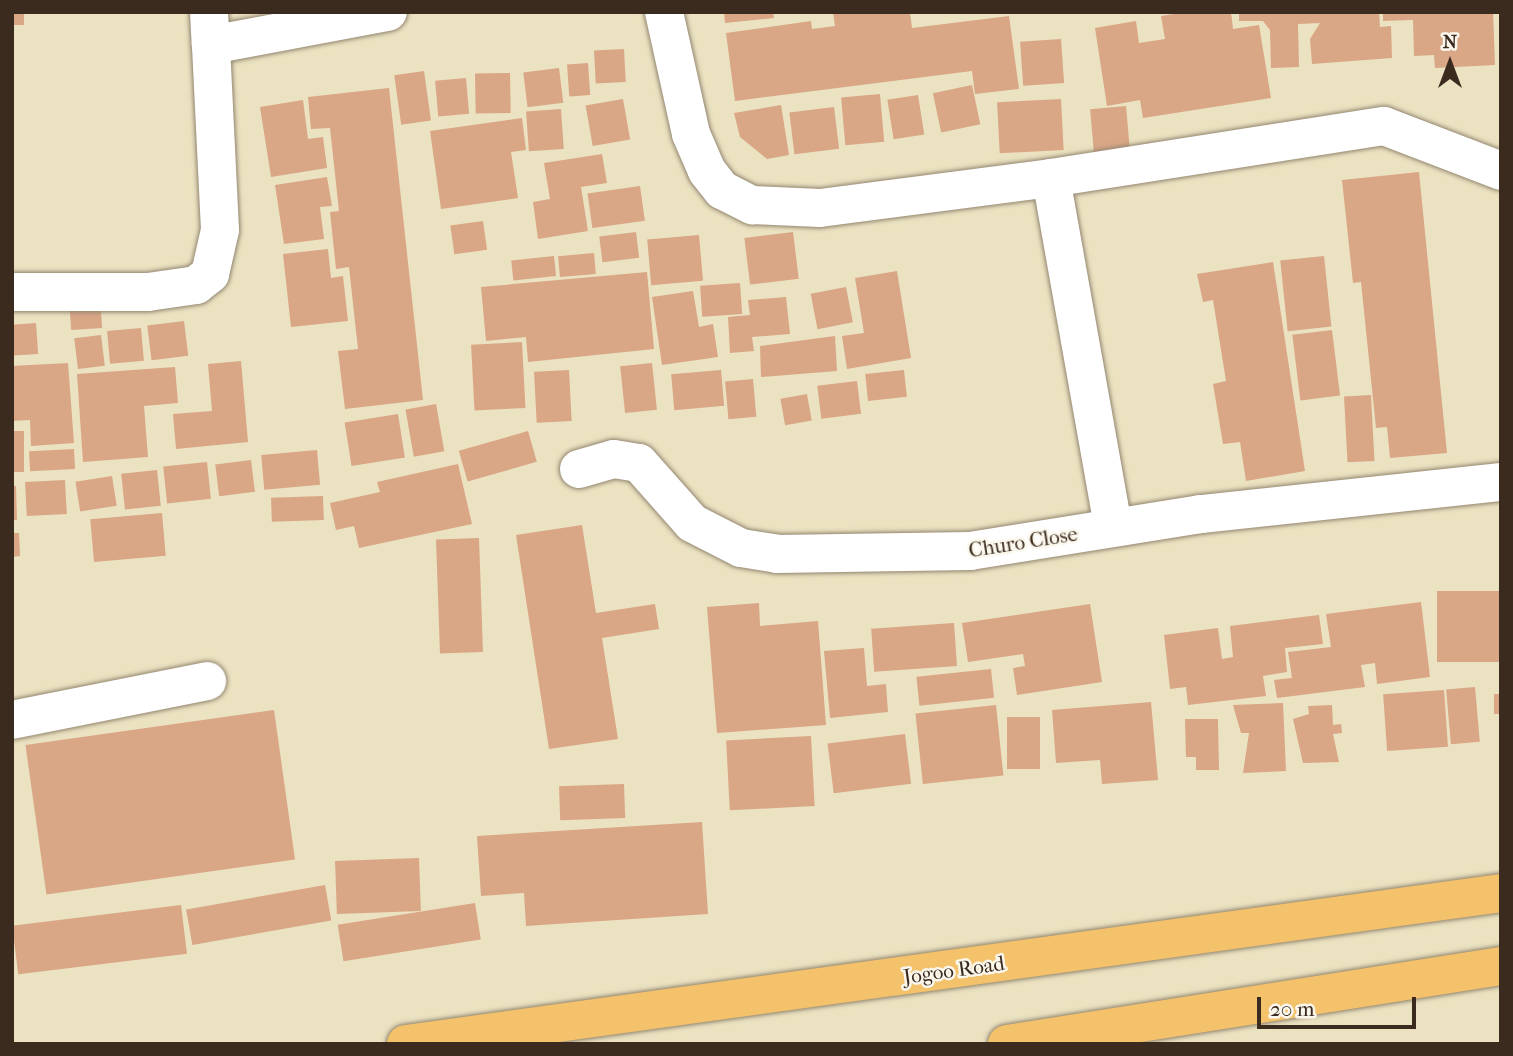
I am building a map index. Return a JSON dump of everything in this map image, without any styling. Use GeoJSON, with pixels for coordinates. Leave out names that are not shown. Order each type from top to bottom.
{"type":"FeatureCollection","features":[{"type":"Feature","properties":{"kind":"main road","name":"Jogoo Road"},"geometry":{"type":"LineString","coordinates":[[406,1044],[1501,893]]}},
{"type":"Feature","properties":{"kind":"main road"},"geometry":{"type":"LineString","coordinates":[[1007,1044],[1501,966]]}},
{"type":"Feature","properties":{"kind":"street"},"geometry":{"type":"LineString","coordinates":[[12,292],[148,292],[196,285],[210,274],[220,230],[210,29],[388,12]]}},
{"type":"Feature","properties":{"kind":"street"},"geometry":{"type":"LineString","coordinates":[[664,12],[688,122],[707,172],[722,190],[752,205],[820,208],[1051,178],[1384,126],[1501,171]]}},
{"type":"Feature","properties":{"kind":"street"},"geometry":{"type":"LineString","coordinates":[[1051,178],[1112,527]]}},
{"type":"Feature","properties":{"kind":"street","name":"Churo Close"},"geometry":{"type":"LineString","coordinates":[[579,469],[614,459],[639,463],[704,531],[741,548],[777,554],[970,551],[1112,527],[1501,482]]}},
{"type":"Feature","properties":{"kind":"street"},"geometry":{"type":"LineString","coordinates":[[12,720],[207,681]]}},
{"type":"Feature","properties":{"kind":"building"},"geometry":{"type":"Polygon","coordinates":[[[12,12],[24,12],[24,25],[12,25],[12,12]]]}},
{"type":"Feature","properties":{"kind":"building"},"geometry":{"type":"Polygon","coordinates":[[[724,12],[773,12],[774,18],[725,23],[724,12]]]}},
{"type":"Feature","properties":{"kind":"building"},"geometry":{"type":"Polygon","coordinates":[[[833,12],[910,12],[912,28],[1009,16],[1019,89],[975,94],[972,71],[735,101],[726,33],[811,21],[812,29],[835,26],[833,12]]]}},
{"type":"Feature","properties":{"kind":"building"},"geometry":{"type":"Polygon","coordinates":[[[1187,12],[1231,12],[1233,29],[1259,25],[1271,98],[1143,118],[1140,100],[1107,106],[1095,28],[1136,21],[1139,43],[1165,39],[1161,16],[1187,12]]]}},
{"type":"Feature","properties":{"kind":"building"},"geometry":{"type":"Polygon","coordinates":[[[1239,12],[1379,12],[1380,27],[1391,26],[1392,58],[1312,64],[1310,39],[1320,23],[1298,24],[1299,67],[1271,68],[1270,30],[1263,21],[1239,21],[1239,12]]]}},
{"type":"Feature","properties":{"kind":"building"},"geometry":{"type":"Polygon","coordinates":[[[1383,12],[1493,12],[1495,65],[1435,68],[1434,55],[1414,56],[1413,20],[1383,21],[1383,12]]]}},
{"type":"Feature","properties":{"kind":"building"},"geometry":{"type":"Polygon","coordinates":[[[1061,39],[1064,83],[1023,86],[1020,42],[1061,39]]]}},
{"type":"Feature","properties":{"kind":"building"},"geometry":{"type":"Polygon","coordinates":[[[624,49],[626,82],[596,84],[594,51],[624,49]]]}},
{"type":"Feature","properties":{"kind":"building"},"geometry":{"type":"Polygon","coordinates":[[[588,63],[590,95],[569,96],[567,64],[588,63]]]}},
{"type":"Feature","properties":{"kind":"building"},"geometry":{"type":"Polygon","coordinates":[[[559,68],[563,103],[528,107],[523,72],[559,68]]]}},
{"type":"Feature","properties":{"kind":"building"},"geometry":{"type":"Polygon","coordinates":[[[424,71],[431,121],[401,125],[394,75],[424,71]]]}},
{"type":"Feature","properties":{"kind":"building"},"geometry":{"type":"Polygon","coordinates":[[[510,73],[511,113],[476,114],[475,74],[510,73]]]}},
{"type":"Feature","properties":{"kind":"building"},"geometry":{"type":"Polygon","coordinates":[[[466,78],[469,114],[438,117],[435,81],[466,78]]]}},
{"type":"Feature","properties":{"kind":"building"},"geometry":{"type":"Polygon","coordinates":[[[972,85],[980,124],[941,132],[933,93],[972,85]]]}},
{"type":"Feature","properties":{"kind":"building"},"geometry":{"type":"Polygon","coordinates":[[[389,88],[423,400],[345,409],[338,351],[358,349],[349,267],[336,269],[330,212],[339,211],[330,128],[311,129],[308,97],[389,88]]]}},
{"type":"Feature","properties":{"kind":"building"},"geometry":{"type":"Polygon","coordinates":[[[880,94],[884,142],[845,145],[841,97],[880,94]]]}},
{"type":"Feature","properties":{"kind":"building"},"geometry":{"type":"Polygon","coordinates":[[[918,95],[924,135],[894,139],[887,100],[918,95]]]}},
{"type":"Feature","properties":{"kind":"building"},"geometry":{"type":"Polygon","coordinates":[[[623,99],[630,139],[593,146],[586,106],[623,99]]]}},
{"type":"Feature","properties":{"kind":"building"},"geometry":{"type":"Polygon","coordinates":[[[1061,99],[1064,150],[1000,153],[997,102],[1061,99]]]}},
{"type":"Feature","properties":{"kind":"building"},"geometry":{"type":"Polygon","coordinates":[[[303,100],[308,139],[323,137],[327,168],[271,177],[260,107],[303,100]]]}},
{"type":"Feature","properties":{"kind":"building"},"geometry":{"type":"Polygon","coordinates":[[[781,105],[789,155],[767,159],[740,137],[734,113],[781,105]]]}},
{"type":"Feature","properties":{"kind":"building"},"geometry":{"type":"Polygon","coordinates":[[[1126,106],[1130,152],[1094,155],[1090,109],[1126,106]]]}},
{"type":"Feature","properties":{"kind":"building"},"geometry":{"type":"Polygon","coordinates":[[[834,107],[839,149],[794,154],[789,112],[834,107]]]}},
{"type":"Feature","properties":{"kind":"building"},"geometry":{"type":"Polygon","coordinates":[[[561,109],[564,149],[529,151],[526,111],[561,109]]]}},
{"type":"Feature","properties":{"kind":"building"},"geometry":{"type":"Polygon","coordinates":[[[522,118],[526,150],[511,152],[518,198],[441,209],[430,131],[522,118]]]}},
{"type":"Feature","properties":{"kind":"building"},"geometry":{"type":"Polygon","coordinates":[[[602,154],[607,183],[581,187],[588,231],[538,239],[533,202],[550,199],[544,163],[602,154]]]}},
{"type":"Feature","properties":{"kind":"building"},"geometry":{"type":"Polygon","coordinates":[[[1419,172],[1447,453],[1390,458],[1387,427],[1376,428],[1361,282],[1353,283],[1342,180],[1419,172]]]}},
{"type":"Feature","properties":{"kind":"building"},"geometry":{"type":"Polygon","coordinates":[[[327,177],[332,206],[320,207],[324,239],[284,244],[275,185],[327,177]]]}},
{"type":"Feature","properties":{"kind":"building"},"geometry":{"type":"Polygon","coordinates":[[[640,186],[645,221],[592,228],[588,193],[640,186]]]}},
{"type":"Feature","properties":{"kind":"building"},"geometry":{"type":"Polygon","coordinates":[[[483,221],[487,250],[454,254],[450,226],[483,221]]]}},
{"type":"Feature","properties":{"kind":"building"},"geometry":{"type":"Polygon","coordinates":[[[636,232],[639,258],[602,262],[599,237],[636,232]]]}},
{"type":"Feature","properties":{"kind":"building"},"geometry":{"type":"Polygon","coordinates":[[[793,232],[799,279],[750,285],[744,238],[793,232]]]}},
{"type":"Feature","properties":{"kind":"building"},"geometry":{"type":"Polygon","coordinates":[[[699,235],[703,281],[651,285],[647,240],[699,235]]]}},
{"type":"Feature","properties":{"kind":"building"},"geometry":{"type":"Polygon","coordinates":[[[328,249],[331,278],[343,276],[348,321],[291,327],[283,254],[328,249]]]}},
{"type":"Feature","properties":{"kind":"building"},"geometry":{"type":"Polygon","coordinates":[[[594,253],[596,274],[560,277],[558,256],[594,253]]]}},
{"type":"Feature","properties":{"kind":"building"},"geometry":{"type":"Polygon","coordinates":[[[554,256],[556,276],[513,280],[511,260],[554,256]]]}},
{"type":"Feature","properties":{"kind":"building"},"geometry":{"type":"Polygon","coordinates":[[[1324,256],[1331,327],[1288,331],[1280,261],[1324,256]]]}},
{"type":"Feature","properties":{"kind":"building"},"geometry":{"type":"Polygon","coordinates":[[[1273,262],[1305,471],[1246,481],[1240,442],[1223,444],[1213,384],[1226,381],[1213,300],[1203,302],[1197,274],[1273,262]]]}},
{"type":"Feature","properties":{"kind":"building"},"geometry":{"type":"Polygon","coordinates":[[[897,271],[911,358],[847,369],[842,336],[864,333],[855,278],[897,271]]]}},
{"type":"Feature","properties":{"kind":"building"},"geometry":{"type":"Polygon","coordinates":[[[647,272],[654,349],[528,362],[526,337],[486,341],[481,287],[647,272]]]}},
{"type":"Feature","properties":{"kind":"building"},"geometry":{"type":"Polygon","coordinates":[[[740,283],[742,314],[702,317],[700,286],[740,283]]]}},
{"type":"Feature","properties":{"kind":"building"},"geometry":{"type":"Polygon","coordinates":[[[846,287],[853,322],[818,329],[811,294],[846,287]]]}},
{"type":"Feature","properties":{"kind":"building"},"geometry":{"type":"Polygon","coordinates":[[[693,291],[699,327],[713,324],[718,357],[662,365],[652,297],[693,291]]]}},
{"type":"Feature","properties":{"kind":"building"},"geometry":{"type":"Polygon","coordinates":[[[786,297],[790,334],[752,337],[754,351],[730,353],[728,317],[750,315],[748,300],[786,297]]]}},
{"type":"Feature","properties":{"kind":"building"},"geometry":{"type":"Polygon","coordinates":[[[100,298],[102,328],[71,330],[69,300],[100,298]]]}},
{"type":"Feature","properties":{"kind":"building"},"geometry":{"type":"Polygon","coordinates":[[[184,321],[188,356],[152,360],[147,326],[184,321]]]}},
{"type":"Feature","properties":{"kind":"building"},"geometry":{"type":"Polygon","coordinates":[[[36,323],[38,354],[14,356],[12,325],[36,323]]]}},
{"type":"Feature","properties":{"kind":"building"},"geometry":{"type":"Polygon","coordinates":[[[141,328],[144,361],[110,364],[107,331],[141,328]]]}},
{"type":"Feature","properties":{"kind":"building"},"geometry":{"type":"Polygon","coordinates":[[[1332,330],[1340,396],[1300,400],[1292,335],[1332,330]]]}},
{"type":"Feature","properties":{"kind":"building"},"geometry":{"type":"Polygon","coordinates":[[[101,335],[105,366],[78,369],[74,338],[101,335]]]}},
{"type":"Feature","properties":{"kind":"building"},"geometry":{"type":"Polygon","coordinates":[[[835,336],[837,371],[761,377],[760,346],[835,336]]]}},
{"type":"Feature","properties":{"kind":"building"},"geometry":{"type":"Polygon","coordinates":[[[522,342],[525,408],[475,411],[471,345],[522,342]]]}},
{"type":"Feature","properties":{"kind":"building"},"geometry":{"type":"Polygon","coordinates":[[[241,361],[248,442],[176,449],[173,414],[212,411],[208,364],[241,361]]]}},
{"type":"Feature","properties":{"kind":"building"},"geometry":{"type":"Polygon","coordinates":[[[68,363],[74,443],[31,446],[30,420],[12,421],[12,366],[68,363]]]}},
{"type":"Feature","properties":{"kind":"building"},"geometry":{"type":"Polygon","coordinates":[[[652,363],[657,410],[625,413],[620,366],[652,363]]]}},
{"type":"Feature","properties":{"kind":"building"},"geometry":{"type":"Polygon","coordinates":[[[175,367],[178,403],[144,406],[148,457],[83,462],[77,374],[175,367]]]}},
{"type":"Feature","properties":{"kind":"building"},"geometry":{"type":"Polygon","coordinates":[[[569,370],[572,421],[537,423],[534,372],[569,370]]]}},
{"type":"Feature","properties":{"kind":"building"},"geometry":{"type":"Polygon","coordinates":[[[721,370],[724,406],[674,410],[671,374],[721,370]]]}},
{"type":"Feature","properties":{"kind":"building"},"geometry":{"type":"Polygon","coordinates":[[[904,370],[907,397],[868,401],[865,374],[904,370]]]}},
{"type":"Feature","properties":{"kind":"building"},"geometry":{"type":"Polygon","coordinates":[[[753,379],[756,417],[728,419],[725,381],[753,379]]]}},
{"type":"Feature","properties":{"kind":"building"},"geometry":{"type":"Polygon","coordinates":[[[857,381],[861,414],[821,419],[817,386],[857,381]]]}},
{"type":"Feature","properties":{"kind":"building"},"geometry":{"type":"Polygon","coordinates":[[[807,394],[812,421],[785,425],[780,399],[807,394]]]}},
{"type":"Feature","properties":{"kind":"building"},"geometry":{"type":"Polygon","coordinates":[[[1371,395],[1374,461],[1347,462],[1344,396],[1371,395]]]}},
{"type":"Feature","properties":{"kind":"building"},"geometry":{"type":"Polygon","coordinates":[[[436,404],[444,451],[414,457],[405,409],[436,404]]]}},
{"type":"Feature","properties":{"kind":"building"},"geometry":{"type":"Polygon","coordinates":[[[398,414],[405,457],[352,466],[345,422],[398,414]]]}},
{"type":"Feature","properties":{"kind":"building"},"geometry":{"type":"Polygon","coordinates":[[[12,431],[24,431],[24,472],[12,472],[12,431]]]}},
{"type":"Feature","properties":{"kind":"building"},"geometry":{"type":"Polygon","coordinates":[[[528,431],[537,462],[468,482],[459,451],[528,431]]]}},
{"type":"Feature","properties":{"kind":"building"},"geometry":{"type":"Polygon","coordinates":[[[74,449],[75,469],[30,471],[29,451],[74,449]]]}},
{"type":"Feature","properties":{"kind":"building"},"geometry":{"type":"Polygon","coordinates":[[[317,450],[320,485],[264,490],[261,455],[317,450]]]}},
{"type":"Feature","properties":{"kind":"building"},"geometry":{"type":"Polygon","coordinates":[[[251,460],[255,492],[219,496],[215,464],[251,460]]]}},
{"type":"Feature","properties":{"kind":"building"},"geometry":{"type":"Polygon","coordinates":[[[207,462],[211,499],[167,503],[163,467],[207,462]]]}},
{"type":"Feature","properties":{"kind":"building"},"geometry":{"type":"Polygon","coordinates":[[[458,464],[472,524],[359,548],[354,526],[336,530],[330,503],[380,492],[377,482],[458,464]]]}},
{"type":"Feature","properties":{"kind":"building"},"geometry":{"type":"Polygon","coordinates":[[[157,470],[161,506],[125,510],[121,474],[157,470]]]}},
{"type":"Feature","properties":{"kind":"building"},"geometry":{"type":"Polygon","coordinates":[[[112,476],[117,506],[80,511],[75,482],[112,476]]]}},
{"type":"Feature","properties":{"kind":"building"},"geometry":{"type":"Polygon","coordinates":[[[65,480],[67,514],[27,516],[25,482],[65,480]]]}},
{"type":"Feature","properties":{"kind":"building"},"geometry":{"type":"Polygon","coordinates":[[[12,486],[16,486],[17,520],[12,520],[12,486]]]}},
{"type":"Feature","properties":{"kind":"building"},"geometry":{"type":"Polygon","coordinates":[[[323,496],[324,520],[272,522],[271,498],[323,496]]]}},
{"type":"Feature","properties":{"kind":"building"},"geometry":{"type":"Polygon","coordinates":[[[162,513],[166,556],[94,562],[90,519],[162,513]]]}},
{"type":"Feature","properties":{"kind":"building"},"geometry":{"type":"Polygon","coordinates":[[[582,525],[596,613],[655,604],[659,629],[602,638],[618,739],[549,749],[516,535],[582,525]]]}},
{"type":"Feature","properties":{"kind":"building"},"geometry":{"type":"Polygon","coordinates":[[[12,533],[19,533],[20,556],[12,557],[12,533]]]}},
{"type":"Feature","properties":{"kind":"building"},"geometry":{"type":"Polygon","coordinates":[[[479,538],[483,652],[440,653],[436,540],[479,538]]]}},
{"type":"Feature","properties":{"kind":"building"},"geometry":{"type":"Polygon","coordinates":[[[1437,591],[1501,591],[1501,662],[1437,662],[1437,591]]]}},
{"type":"Feature","properties":{"kind":"building"},"geometry":{"type":"Polygon","coordinates":[[[1421,602],[1430,677],[1377,684],[1375,663],[1361,665],[1365,687],[1277,698],[1274,680],[1292,678],[1288,652],[1331,647],[1326,614],[1421,602]]]}},
{"type":"Feature","properties":{"kind":"building"},"geometry":{"type":"Polygon","coordinates":[[[759,603],[760,626],[818,621],[826,725],[717,733],[707,607],[759,603]]]}},
{"type":"Feature","properties":{"kind":"building"},"geometry":{"type":"Polygon","coordinates":[[[1090,604],[1102,682],[1017,695],[1013,668],[1025,666],[1023,654],[968,662],[962,623],[1090,604]]]}},
{"type":"Feature","properties":{"kind":"building"},"geometry":{"type":"Polygon","coordinates":[[[1319,615],[1323,644],[1285,648],[1287,672],[1263,676],[1266,696],[1188,705],[1186,687],[1170,689],[1164,635],[1218,628],[1222,659],[1233,657],[1230,626],[1319,615]]]}},
{"type":"Feature","properties":{"kind":"building"},"geometry":{"type":"Polygon","coordinates":[[[954,623],[957,666],[874,672],[871,629],[954,623]]]}},
{"type":"Feature","properties":{"kind":"building"},"geometry":{"type":"Polygon","coordinates":[[[864,648],[867,686],[886,684],[888,712],[830,718],[824,651],[864,648]]]}},
{"type":"Feature","properties":{"kind":"building"},"geometry":{"type":"Polygon","coordinates":[[[991,669],[994,698],[919,706],[916,677],[991,669]]]}},
{"type":"Feature","properties":{"kind":"building"},"geometry":{"type":"Polygon","coordinates":[[[1475,687],[1480,742],[1451,744],[1446,690],[1475,687]]]}},
{"type":"Feature","properties":{"kind":"building"},"geometry":{"type":"Polygon","coordinates":[[[1444,690],[1448,747],[1387,751],[1383,694],[1444,690]]]}},
{"type":"Feature","properties":{"kind":"building"},"geometry":{"type":"Polygon","coordinates":[[[1494,694],[1501,694],[1501,714],[1494,714],[1494,694]]]}},
{"type":"Feature","properties":{"kind":"building"},"geometry":{"type":"Polygon","coordinates":[[[1151,702],[1158,780],[1102,784],[1100,760],[1056,763],[1052,710],[1151,702]]]}},
{"type":"Feature","properties":{"kind":"building"},"geometry":{"type":"Polygon","coordinates":[[[1283,703],[1286,771],[1243,773],[1249,733],[1241,733],[1233,705],[1283,703]]]}},
{"type":"Feature","properties":{"kind":"building"},"geometry":{"type":"Polygon","coordinates":[[[996,705],[1003,776],[923,784],[915,713],[996,705]]]}},
{"type":"Feature","properties":{"kind":"building"},"geometry":{"type":"Polygon","coordinates":[[[1332,705],[1333,725],[1341,724],[1342,733],[1333,734],[1339,762],[1303,763],[1293,719],[1309,714],[1308,706],[1332,705]]]}},
{"type":"Feature","properties":{"kind":"building"},"geometry":{"type":"Polygon","coordinates":[[[274,710],[295,860],[46,894],[25,745],[274,710]]]}},
{"type":"Feature","properties":{"kind":"building"},"geometry":{"type":"Polygon","coordinates":[[[1007,717],[1040,717],[1040,769],[1007,769],[1007,717]]]}},
{"type":"Feature","properties":{"kind":"building"},"geometry":{"type":"Polygon","coordinates":[[[1185,719],[1218,719],[1219,770],[1196,770],[1196,757],[1186,757],[1185,719]]]}},
{"type":"Feature","properties":{"kind":"building"},"geometry":{"type":"Polygon","coordinates":[[[905,734],[911,784],[834,793],[828,744],[905,734]]]}},
{"type":"Feature","properties":{"kind":"building"},"geometry":{"type":"Polygon","coordinates":[[[811,736],[815,806],[730,810],[726,740],[811,736]]]}},
{"type":"Feature","properties":{"kind":"building"},"geometry":{"type":"Polygon","coordinates":[[[624,784],[625,818],[560,820],[559,786],[624,784]]]}},
{"type":"Feature","properties":{"kind":"building"},"geometry":{"type":"Polygon","coordinates":[[[702,822],[708,914],[526,926],[524,893],[481,896],[477,836],[702,822]]]}},
{"type":"Feature","properties":{"kind":"building"},"geometry":{"type":"Polygon","coordinates":[[[419,858],[421,911],[337,914],[335,861],[419,858]]]}},
{"type":"Feature","properties":{"kind":"building"},"geometry":{"type":"Polygon","coordinates":[[[325,885],[331,920],[192,945],[186,909],[325,885]]]}},
{"type":"Feature","properties":{"kind":"building"},"geometry":{"type":"Polygon","coordinates":[[[475,903],[481,940],[343,961],[338,925],[475,903]]]}},
{"type":"Feature","properties":{"kind":"building"},"geometry":{"type":"Polygon","coordinates":[[[181,905],[187,954],[18,974],[12,926],[181,905]]]}}]}
